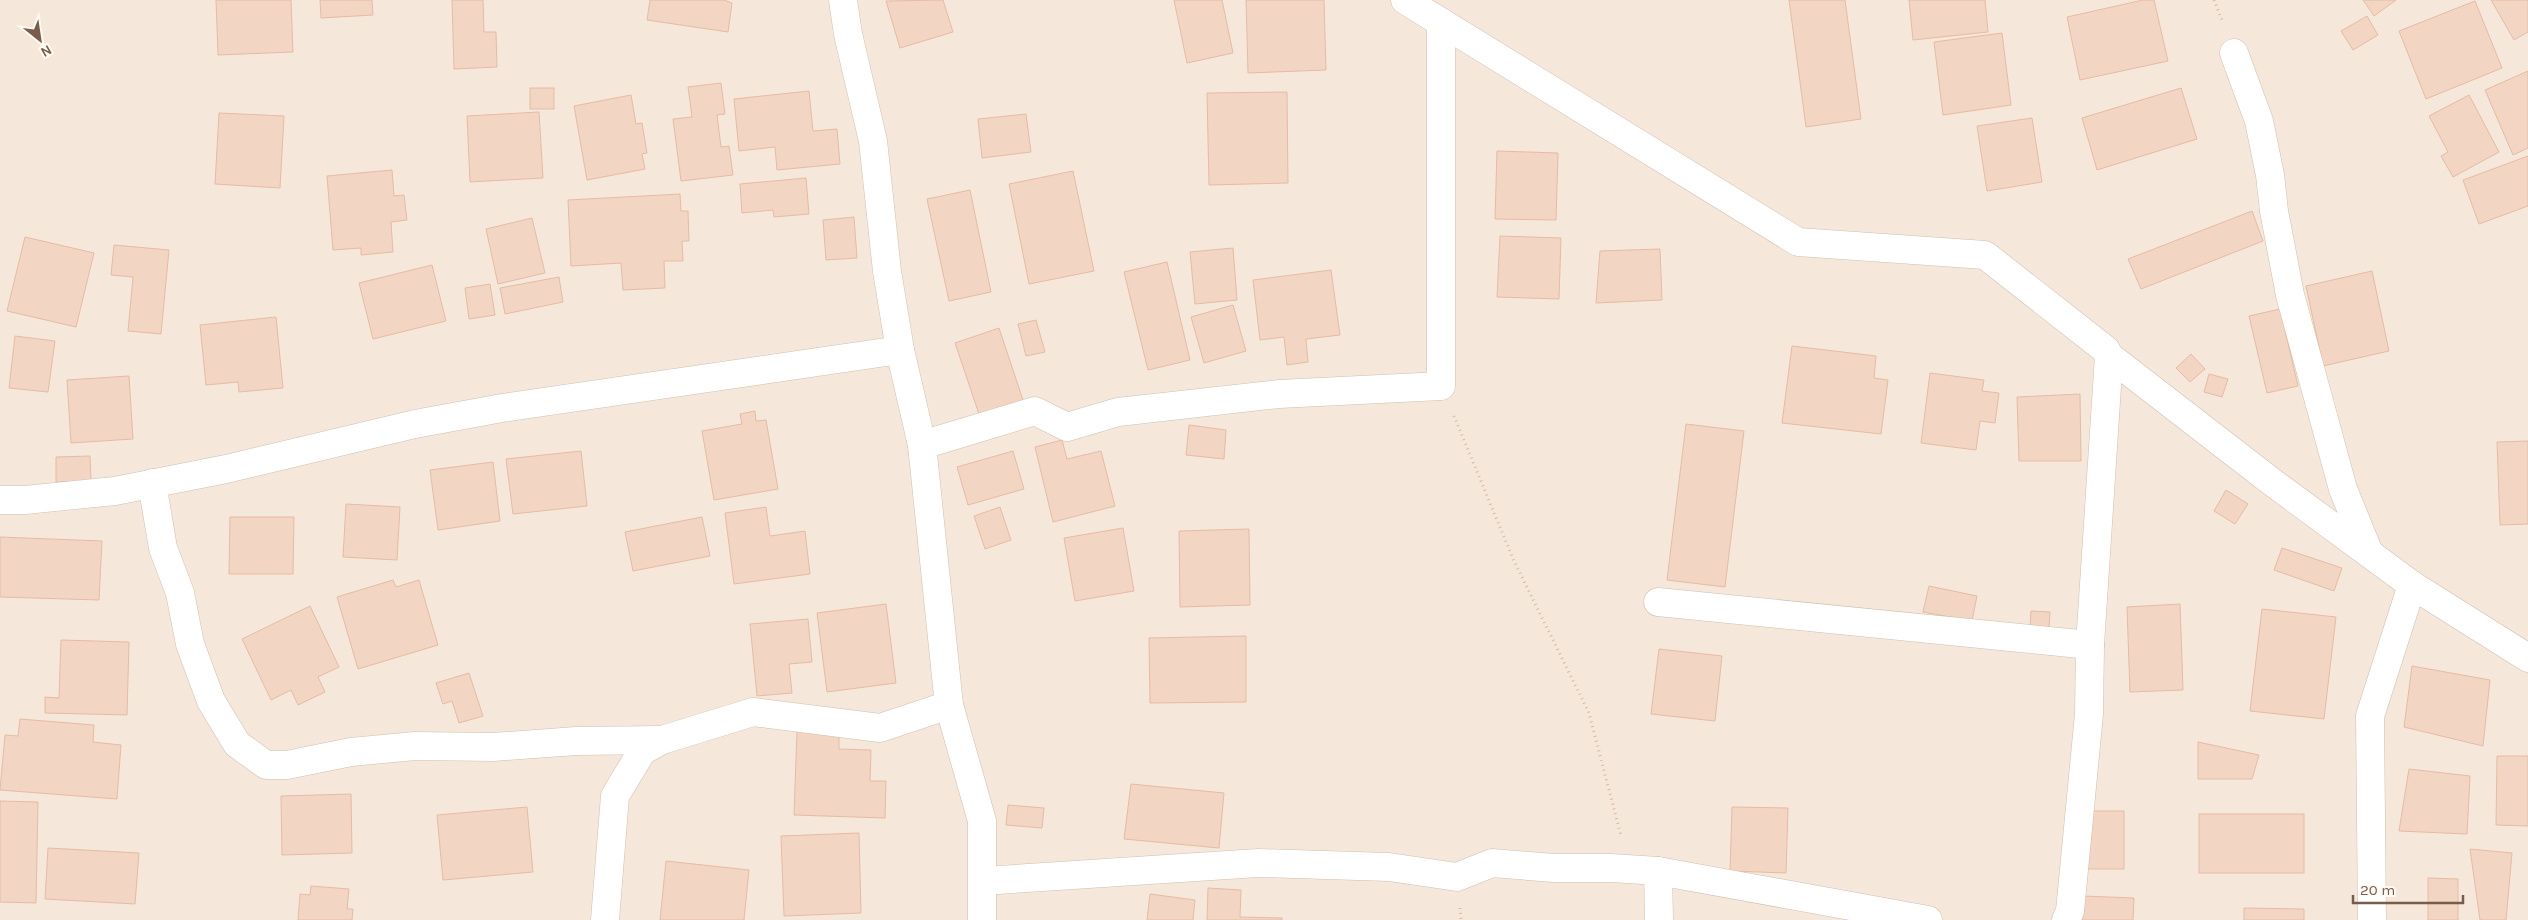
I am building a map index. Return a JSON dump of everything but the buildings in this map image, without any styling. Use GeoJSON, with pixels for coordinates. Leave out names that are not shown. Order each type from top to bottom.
{"type":"FeatureCollection","features":[{"type":"Feature","properties":{"kind":"street"},"geometry":{"type":"LineString","coordinates":[[842,0],[873,141],[887,271],[900,350],[922,445],[950,705],[982,821],[982,920]]}},
{"type":"Feature","properties":{"kind":"street"},"geometry":{"type":"LineString","coordinates":[[1405,0],[1798,242],[1985,255],[2106,350],[2109,356],[2272,482],[2412,585],[2525,652]]}},
{"type":"Feature","properties":{"kind":"street"},"geometry":{"type":"LineString","coordinates":[[922,445],[1035,411],[1067,426],[1118,412],[1269,395],[1441,386],[1441,22]]}},
{"type":"Feature","properties":{"kind":"street"},"geometry":{"type":"LineString","coordinates":[[2234,53],[2259,122],[2290,295],[2343,489],[2369,553]]}},
{"type":"Feature","properties":{"kind":"street"},"geometry":{"type":"LineString","coordinates":[[0,500],[25,500],[115,491],[226,468],[415,424],[502,408],[900,350]]}},
{"type":"Feature","properties":{"kind":"street"},"geometry":{"type":"LineString","coordinates":[[2066,920],[2070,911],[2089,714],[2090,645],[2109,356]]}},
{"type":"Feature","properties":{"kind":"street"},"geometry":{"type":"LineString","coordinates":[[152,483],[163,548],[180,593],[190,644],[211,701],[237,744],[266,765],[287,765],[351,752],[415,746],[493,747],[576,741],[662,740]]}},
{"type":"Feature","properties":{"kind":"street"},"geometry":{"type":"LineString","coordinates":[[2372,920],[2370,716],[2412,585]]}},
{"type":"Feature","properties":{"kind":"street"},"geometry":{"type":"LineString","coordinates":[[1658,602],[2090,645]]}},
{"type":"Feature","properties":{"kind":"street"},"geometry":{"type":"LineString","coordinates":[[605,920],[615,796],[642,751],[662,740],[753,712],[880,728],[950,705]]}},
{"type":"Feature","properties":{"kind":"street"},"geometry":{"type":"LineString","coordinates":[[982,881],[1258,863],[1390,867],[1457,877],[1492,863],[1554,868],[1611,868],[1658,871],[1928,920]]}},
{"type":"Feature","properties":{"kind":"street"},"geometry":{"type":"LineString","coordinates":[[1658,871],[1660,920]]}},
{"type":"Feature","properties":{"kind":"path"},"geometry":{"type":"LineString","coordinates":[[1441,386],[1514,561],[1589,713],[1621,836],[1658,871]]}},
{"type":"Feature","properties":{"kind":"shaded area"},"geometry":{"type":"Polygon","coordinates":[[[0,0],[2528,0],[2528,920],[0,920],[0,0]]]}}]}
